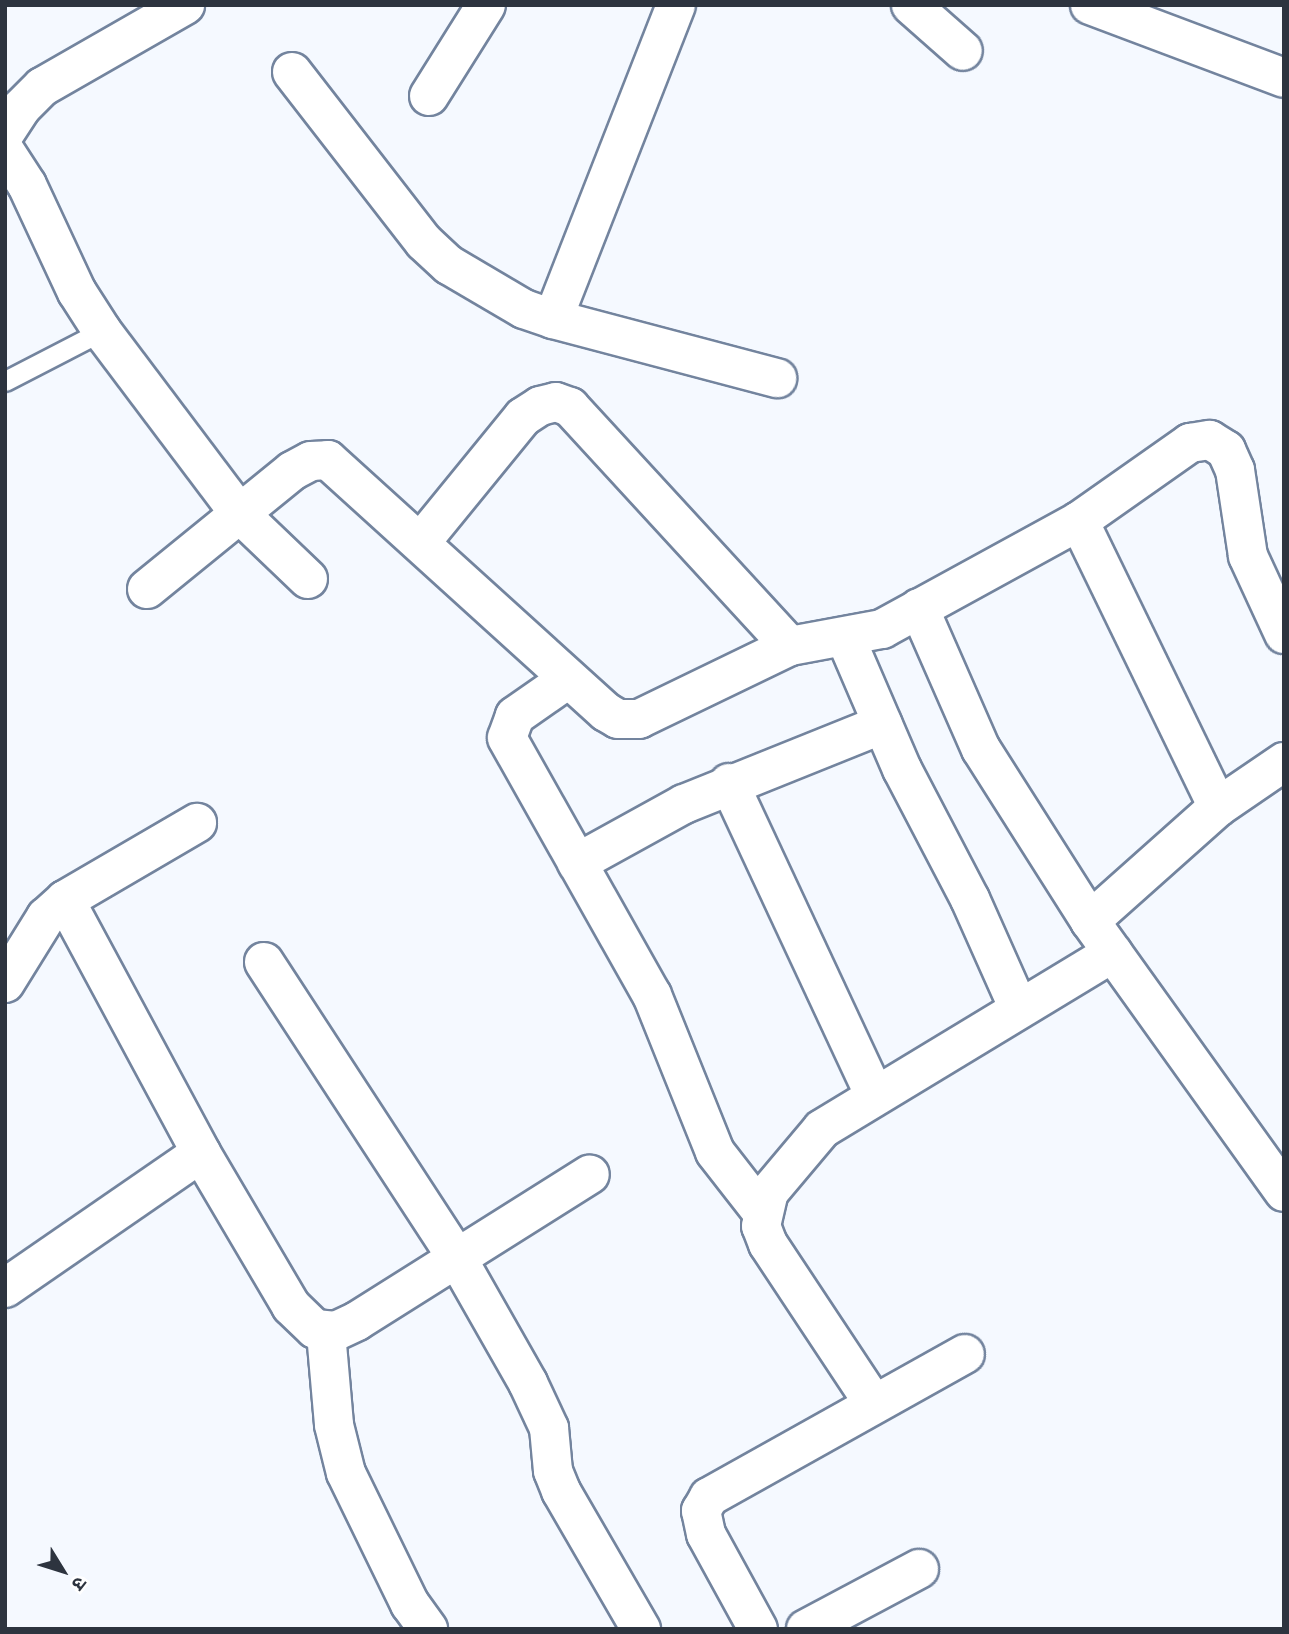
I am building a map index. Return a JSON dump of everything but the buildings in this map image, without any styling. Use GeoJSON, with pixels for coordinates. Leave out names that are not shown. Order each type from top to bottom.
{"type":"FeatureCollection","features":[{"type":"Feature","properties":{"kind":"street"},"geometry":{"type":"LineString","coordinates":[[5,133],[21,108],[42,87],[185,5]]}},
{"type":"Feature","properties":{"kind":"street"},"geometry":{"type":"LineString","coordinates":[[429,96],[486,5]]}},
{"type":"Feature","properties":{"kind":"street"},"geometry":{"type":"LineString","coordinates":[[553,319],[659,38],[676,5]]}},
{"type":"Feature","properties":{"kind":"street"},"geometry":{"type":"LineString","coordinates":[[911,5],[963,51]]}},
{"type":"Feature","properties":{"kind":"street"},"geometry":{"type":"LineString","coordinates":[[1090,5],[1284,78]]}},
{"type":"Feature","properties":{"kind":"street"},"geometry":{"type":"LineString","coordinates":[[292,72],[424,242],[481,284],[553,319],[777,378]]}},
{"type":"Feature","properties":{"kind":"street"},"geometry":{"type":"LineString","coordinates":[[5,151],[102,331],[240,514],[308,579]]}},
{"type":"Feature","properties":{"kind":"street"},"geometry":{"type":"LineString","coordinates":[[421,541],[523,417],[540,405],[556,402],[570,407],[790,646]]}},
{"type":"Feature","properties":{"kind":"street"},"geometry":{"type":"LineString","coordinates":[[147,589],[292,471],[311,461],[328,460],[421,541],[568,679],[618,719],[639,719],[790,646],[846,639],[882,629],[1079,520],[1178,450],[1210,440],[1226,450],[1235,470],[1248,556],[1284,634]]}},
{"type":"Feature","properties":{"kind":"street"},"geometry":{"type":"LineString","coordinates":[[1079,520],[1218,807]]}},
{"type":"Feature","properties":{"kind":"street"},"geometry":{"type":"LineString","coordinates":[[919,608],[981,750],[1090,921],[1284,1192]]}},
{"type":"Feature","properties":{"kind":"street"},"geometry":{"type":"LineString","coordinates":[[846,639],[883,724],[1019,1009]]}},
{"type":"Feature","properties":{"kind":"street"},"geometry":{"type":"LineString","coordinates":[[568,679],[515,716],[507,738],[652,995],[715,1152],[761,1211]]}},
{"type":"Feature","properties":{"kind":"street"},"geometry":{"type":"LineString","coordinates":[[577,863],[729,783],[883,724]]}},
{"type":"Feature","properties":{"kind":"street"},"geometry":{"type":"LineString","coordinates":[[1090,921],[1218,807],[1284,762]]}},
{"type":"Feature","properties":{"kind":"street"},"geometry":{"type":"LineString","coordinates":[[729,783],[875,1096]]}},
{"type":"Feature","properties":{"kind":"street"},"geometry":{"type":"LineString","coordinates":[[5,983],[46,917],[65,900],[197,823]]}},
{"type":"Feature","properties":{"kind":"street"},"geometry":{"type":"LineString","coordinates":[[65,900],[201,1153],[291,1306],[309,1325],[326,1333],[357,1321],[590,1174]]}},
{"type":"Feature","properties":{"kind":"street"},"geometry":{"type":"LineString","coordinates":[[874,1404],[768,1244],[761,1226],[761,1211],[769,1192],[822,1129],[1113,953]]}},
{"type":"Feature","properties":{"kind":"street"},"geometry":{"type":"LineString","coordinates":[[264,962],[457,1258],[549,1428],[553,1471],[561,1490],[641,1629]]}},
{"type":"Feature","properties":{"kind":"street"},"geometry":{"type":"LineString","coordinates":[[5,1289],[201,1153]]}},
{"type":"Feature","properties":{"kind":"street"},"geometry":{"type":"LineString","coordinates":[[326,1333],[334,1425],[346,1472],[398,1580],[428,1629]]}},
{"type":"Feature","properties":{"kind":"street"},"geometry":{"type":"LineString","coordinates":[[758,1629],[706,1534],[701,1511],[709,1497],[965,1354]]}},
{"type":"Feature","properties":{"kind":"street"},"geometry":{"type":"LineString","coordinates":[[806,1629],[919,1569]]}},
{"type":"Feature","properties":{"kind":"lane"},"geometry":{"type":"LineString","coordinates":[[5,381],[102,331]]}}]}
